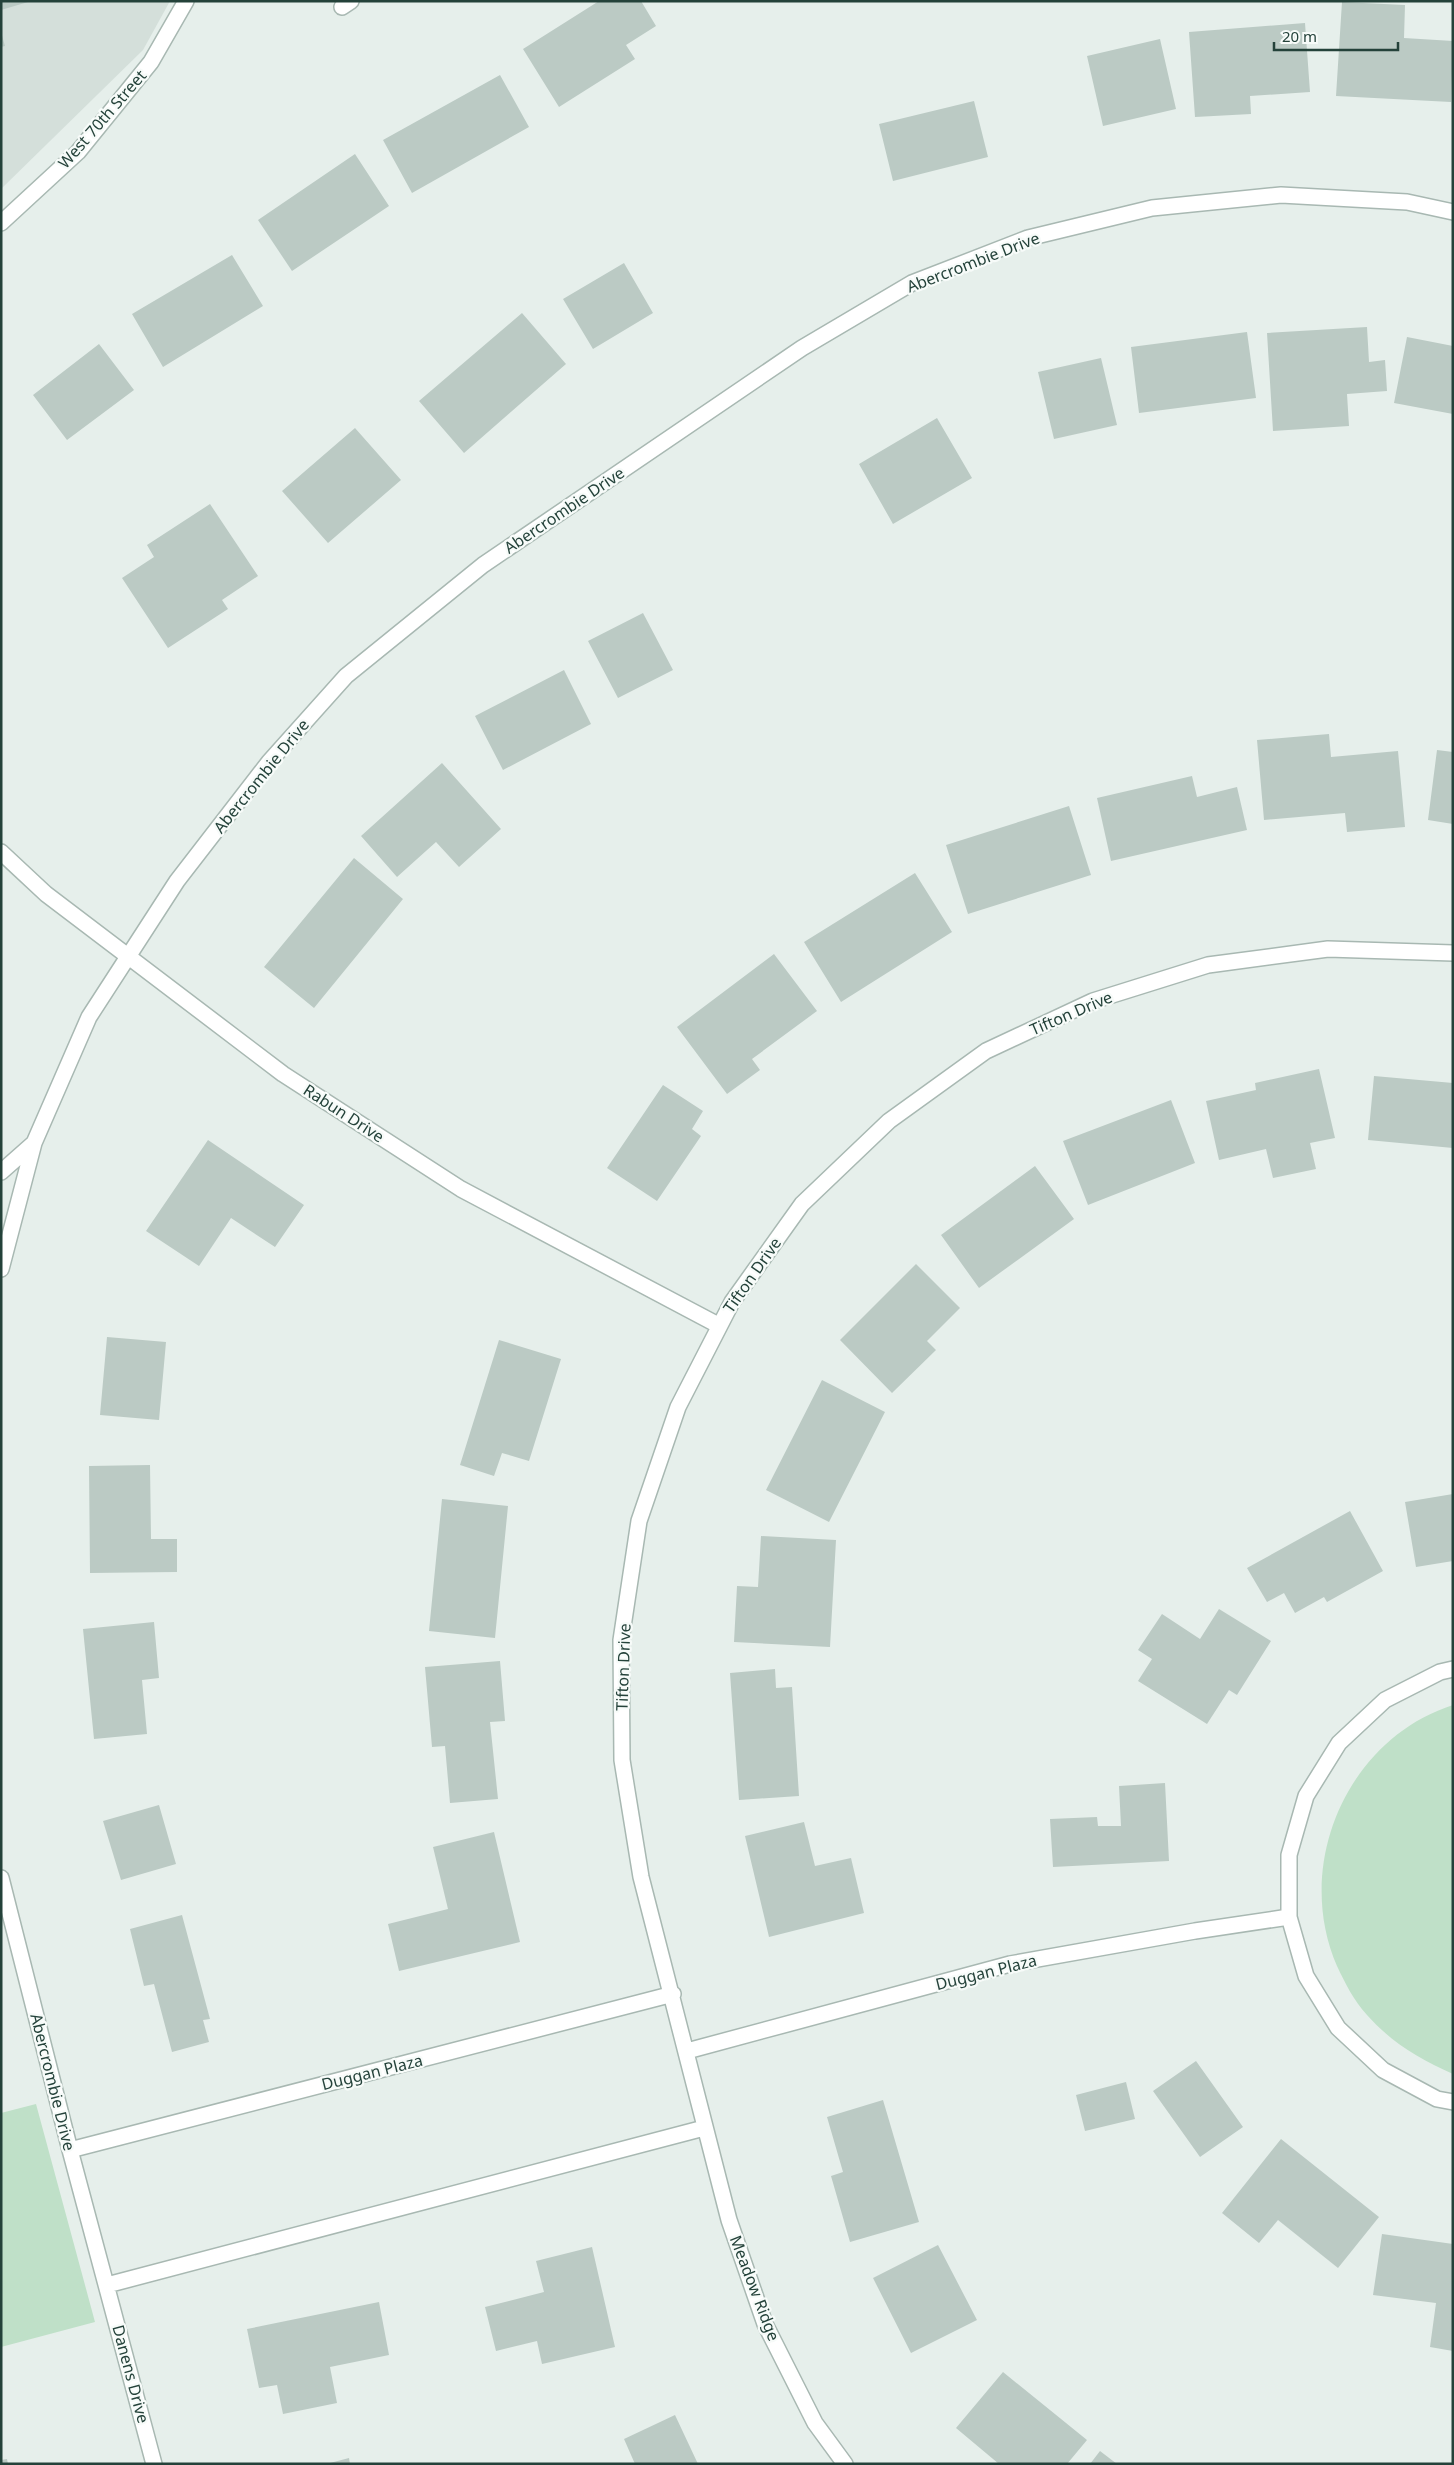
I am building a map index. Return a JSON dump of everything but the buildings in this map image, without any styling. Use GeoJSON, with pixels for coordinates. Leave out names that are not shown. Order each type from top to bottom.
{"type":"FeatureCollection","features":[{"type":"Feature","properties":{"kind":"street","name":"West 70th Street"},"geometry":{"type":"LineString","coordinates":[[1,223],[78,152],[151,62],[186,1]]}},
{"type":"Feature","properties":{"kind":"street","name":"Abercrombie Drive"},"geometry":{"type":"LineString","coordinates":[[1,1269],[34,1143],[89,1017],[177,881],[269,762],[346,676],[483,565],[802,348],[912,283],[1028,238],[1152,208],[1281,195],[1407,202],[1453,212]]}},
{"type":"Feature","properties":{"kind":"street","name":"Rabun Drive"},"geometry":{"type":"LineString","coordinates":[[1,852],[46,894],[283,1074],[461,1189],[718,1325]]}},
{"type":"Feature","properties":{"kind":"street","name":"Tifton Drive"},"geometry":{"type":"LineString","coordinates":[[687,2051],[641,1877],[622,1760],[621,1640],[639,1521],[678,1407],[718,1325],[732,1302],[802,1204],[889,1121],[986,1051],[1093,1001],[1208,965],[1328,949],[1453,953]]}},
{"type":"Feature","properties":{"kind":"street"},"geometry":{"type":"LineString","coordinates":[[1,1172],[34,1143]]}},
{"type":"Feature","properties":{"kind":"street"},"geometry":{"type":"LineString","coordinates":[[1453,1669],[1440,1672],[1384,1700],[1339,1742],[1306,1796],[1289,1855],[1289,1917],[1306,1976],[1338,2028],[1382,2070],[1437,2099],[1453,2102]]}},
{"type":"Feature","properties":{"kind":"street","name":"Abercrombie Drive"},"geometry":{"type":"LineString","coordinates":[[1,1878],[70,2150],[107,2285]]}},
{"type":"Feature","properties":{"kind":"street","name":"Duggan Plaza"},"geometry":{"type":"LineString","coordinates":[[687,2051],[1010,1964],[1195,1931],[1289,1917]]}},
{"type":"Feature","properties":{"kind":"street","name":"Duggan Plaza"},"geometry":{"type":"LineString","coordinates":[[70,2150],[673,1994]]}},
{"type":"Feature","properties":{"kind":"street","name":"Meadow Ridge"},"geometry":{"type":"LineString","coordinates":[[687,2051],[704,2128],[729,2220],[765,2324],[815,2423],[845,2464]]}},
{"type":"Feature","properties":{"kind":"street"},"geometry":{"type":"LineString","coordinates":[[107,2285],[704,2128]]}},
{"type":"Feature","properties":{"kind":"street","name":"Danens Drive"},"geometry":{"type":"LineString","coordinates":[[107,2285],[154,2464]]}},
{"type":"Feature","properties":{"kind":"shaded area"},"geometry":{"type":"Polygon","coordinates":[[[1,1],[170,1],[143,50],[1,189],[1,1]]]}},
{"type":"Feature","properties":{"kind":"green space"},"geometry":{"type":"Polygon","coordinates":[[[1453,1705],[1453,2074],[1417,2056],[1396,2042],[1376,2025],[1358,2004],[1337,1966],[1325,1927],[1322,1887],[1326,1848],[1339,1810],[1358,1776],[1384,1746],[1416,1722],[1453,1705]]]}},
{"type":"Feature","properties":{"kind":"green space"},"geometry":{"type":"Polygon","coordinates":[[[36,2104],[95,2322],[1,2347],[1,2113],[36,2104]]]}}]}
